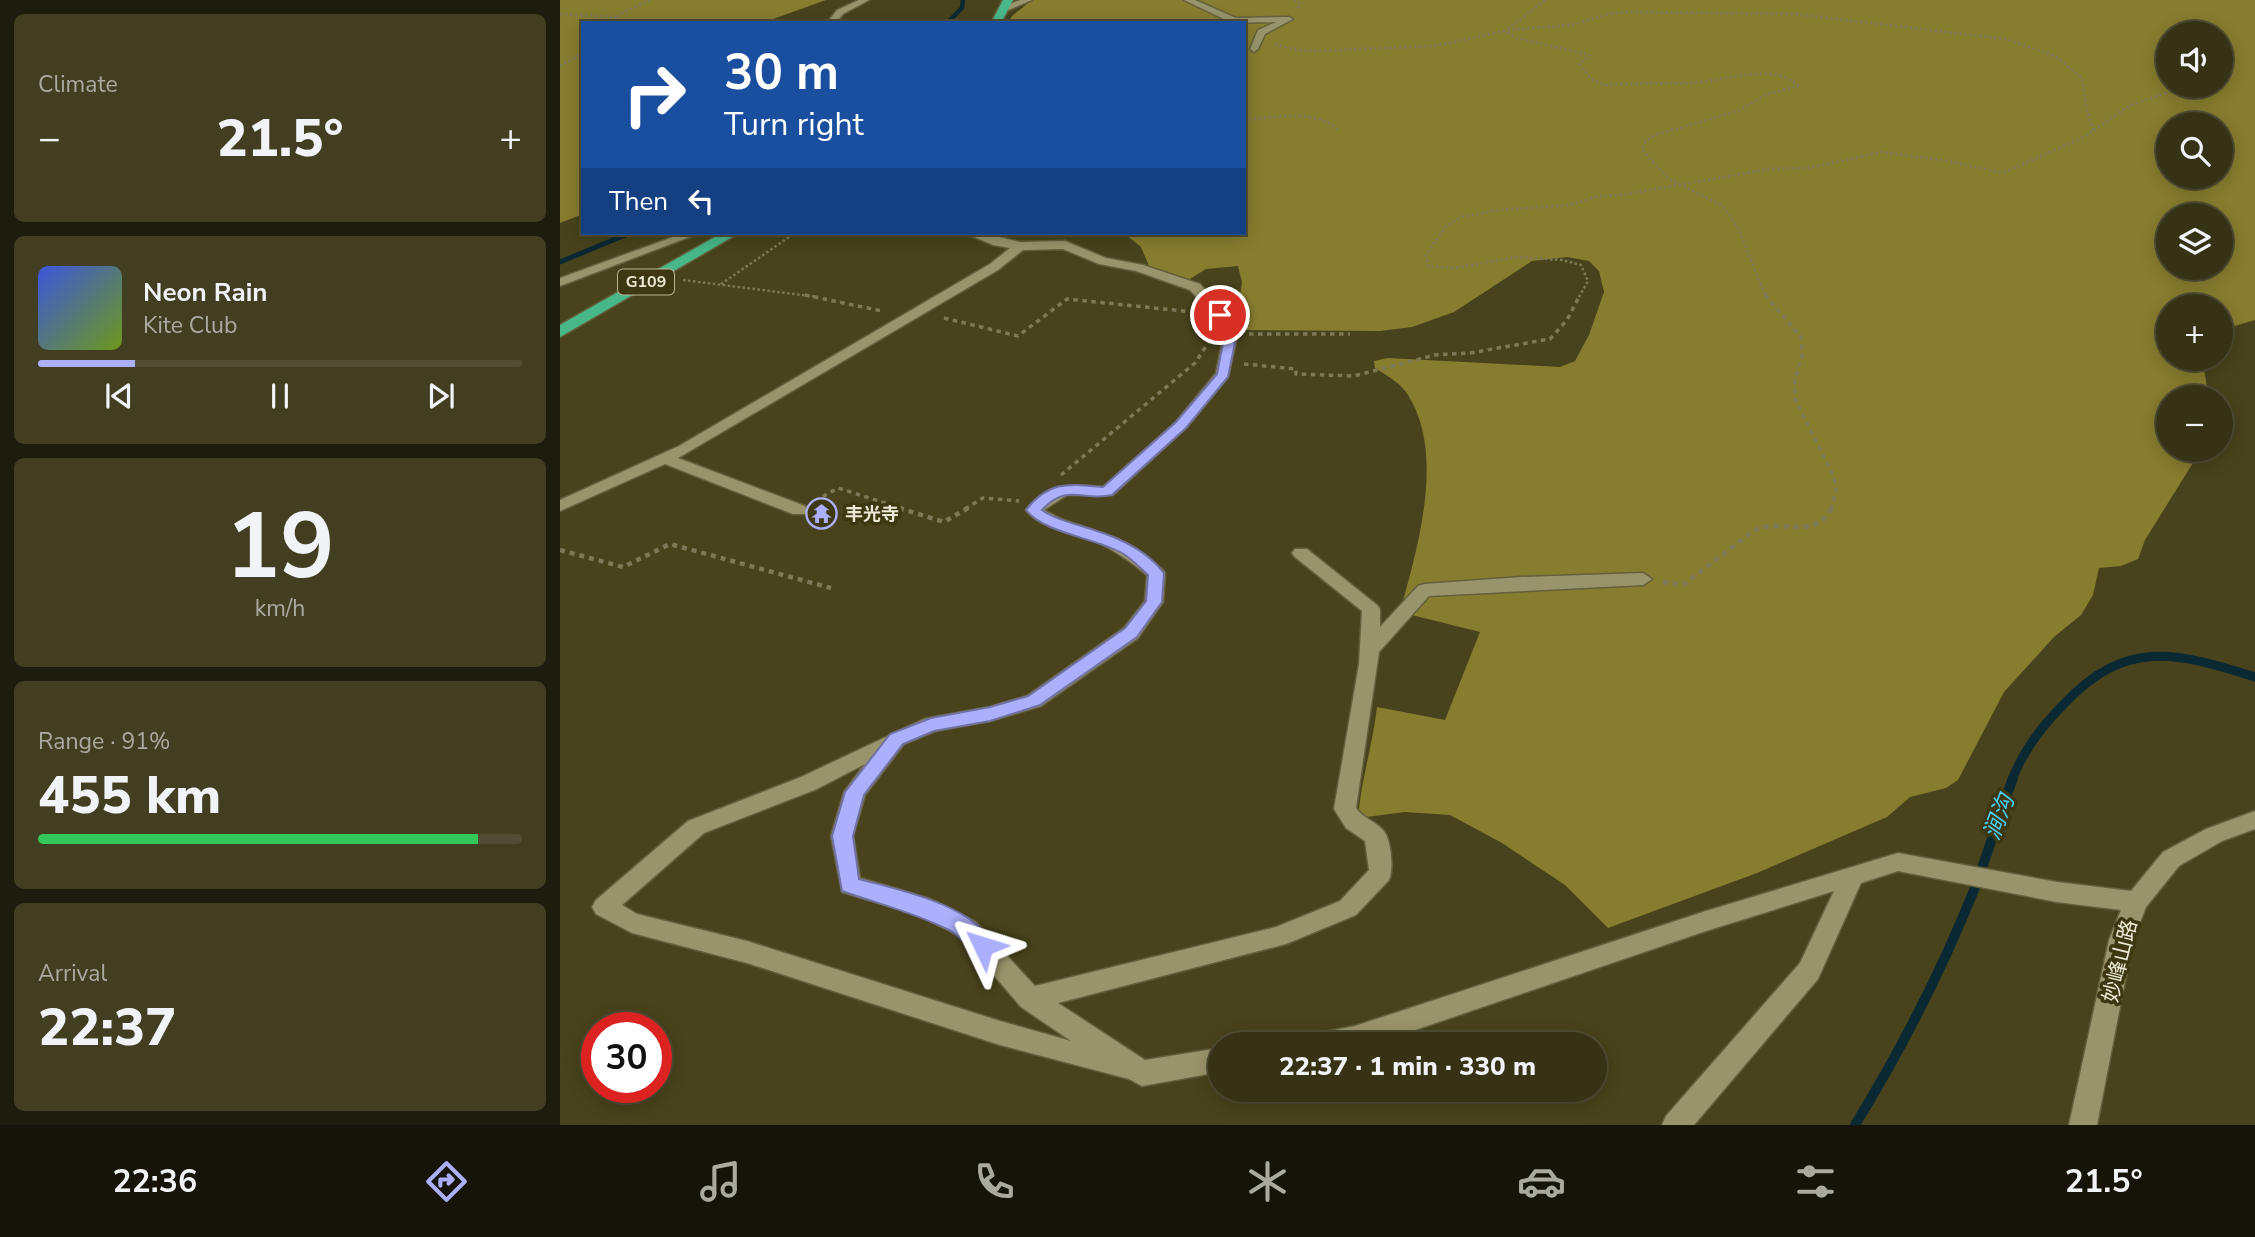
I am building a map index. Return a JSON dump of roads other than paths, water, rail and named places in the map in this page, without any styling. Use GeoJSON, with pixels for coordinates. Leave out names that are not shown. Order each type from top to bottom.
{"type":"FeatureCollection","features":[{"type":"Feature","properties":{"kind":"highway"},"geometry":{"type":"LineString","coordinates":[[997,21],[1005,4]]}},
{"type":"Feature","properties":{"kind":"highway","name":"G109"},"geometry":{"type":"LineString","coordinates":[[560,332],[728,235]]}},
{"type":"Feature","properties":{"kind":"street"},"geometry":{"type":"LineString","coordinates":[[833,21],[840,12],[865,0]]}},
{"type":"Feature","properties":{"kind":"street"},"geometry":{"type":"LineString","coordinates":[[1005,4],[1028,0]]}},
{"type":"Feature","properties":{"kind":"street"},"geometry":{"type":"LineString","coordinates":[[1188,0],[1235,21],[1289,19],[1261,32],[1255,44]]}},
{"type":"Feature","properties":{"kind":"street"},"geometry":{"type":"LineString","coordinates":[[560,282],[689,235]]}},
{"type":"Feature","properties":{"kind":"street"},"geometry":{"type":"LineString","coordinates":[[977,235],[1020,246],[1065,245],[1103,261],[1139,268],[1195,287],[1232,328],[1223,374],[1181,425],[1107,492],[1066,489],[1043,500],[1034,510],[1044,519],[1130,551],[1156,573],[1154,602],[1131,633],[1034,701],[990,714],[931,724],[809,783],[696,827],[604,907],[632,923],[747,952],[1000,1033],[1142,1073],[1208,1062]]}},
{"type":"Feature","properties":{"kind":"street"},"geometry":{"type":"LineString","coordinates":[[560,506],[685,449],[994,267],[1020,246]]}},
{"type":"Feature","properties":{"kind":"street"},"geometry":{"type":"LineString","coordinates":[[664,458],[799,510]]}},
{"type":"Feature","properties":{"kind":"street"},"geometry":{"type":"LineString","coordinates":[[1030,999],[1278,937],[1348,908],[1381,873],[1375,836],[1354,822],[1345,809],[1369,651],[1371,609],[1301,553]]}},
{"type":"Feature","properties":{"kind":"street"},"geometry":{"type":"LineString","coordinates":[[1369,651],[1424,590],[1521,583],[1643,579]]}},
{"type":"Feature","properties":{"kind":"street"},"geometry":{"type":"LineString","coordinates":[[897,739],[855,792],[842,836],[850,885],[922,906],[968,929],[1030,999],[1142,1073]]}},
{"type":"Feature","properties":{"kind":"street","name":"妙峰山路"},"geometry":{"type":"LineString","coordinates":[[2083,1125],[2121,940],[2136,902],[2171,859],[2214,835],[2255,820]]}},
{"type":"Feature","properties":{"kind":"street"},"geometry":{"type":"LineString","coordinates":[[1373,1032],[1706,921],[1898,862],[2057,892],[2136,902]]}},
{"type":"Feature","properties":{"kind":"street"},"geometry":{"type":"LineString","coordinates":[[1676,1125],[1809,971],[1852,877]]}},
{"type":"Feature","properties":{"kind":"waterway","name":"涧沟"},"geometry":{"type":"LineString","coordinates":[[949,21],[962,8],[963,0]]}},
{"type":"Feature","properties":{"kind":"waterway","name":"涧沟"},"geometry":{"type":"LineString","coordinates":[[560,262],[625,235]]}},
{"type":"Feature","properties":{"kind":"waterway","name":"涧沟"},"geometry":{"type":"LineString","coordinates":[[2012,780],[2027,749],[2047,722],[2086,684],[2108,669],[2130,660],[2153,656],[2176,657],[2255,677]]}},
{"type":"Feature","properties":{"kind":"waterway","name":"涧沟"},"geometry":{"type":"LineString","coordinates":[[1855,1125],[1904,1039],[1948,951],[1974,890],[2013,778]]}},
{"type":"Feature","properties":{"kind":"place","name":"丰光寺"},"geometry":{"type":"Point","coordinates":[822,514]}}]}
